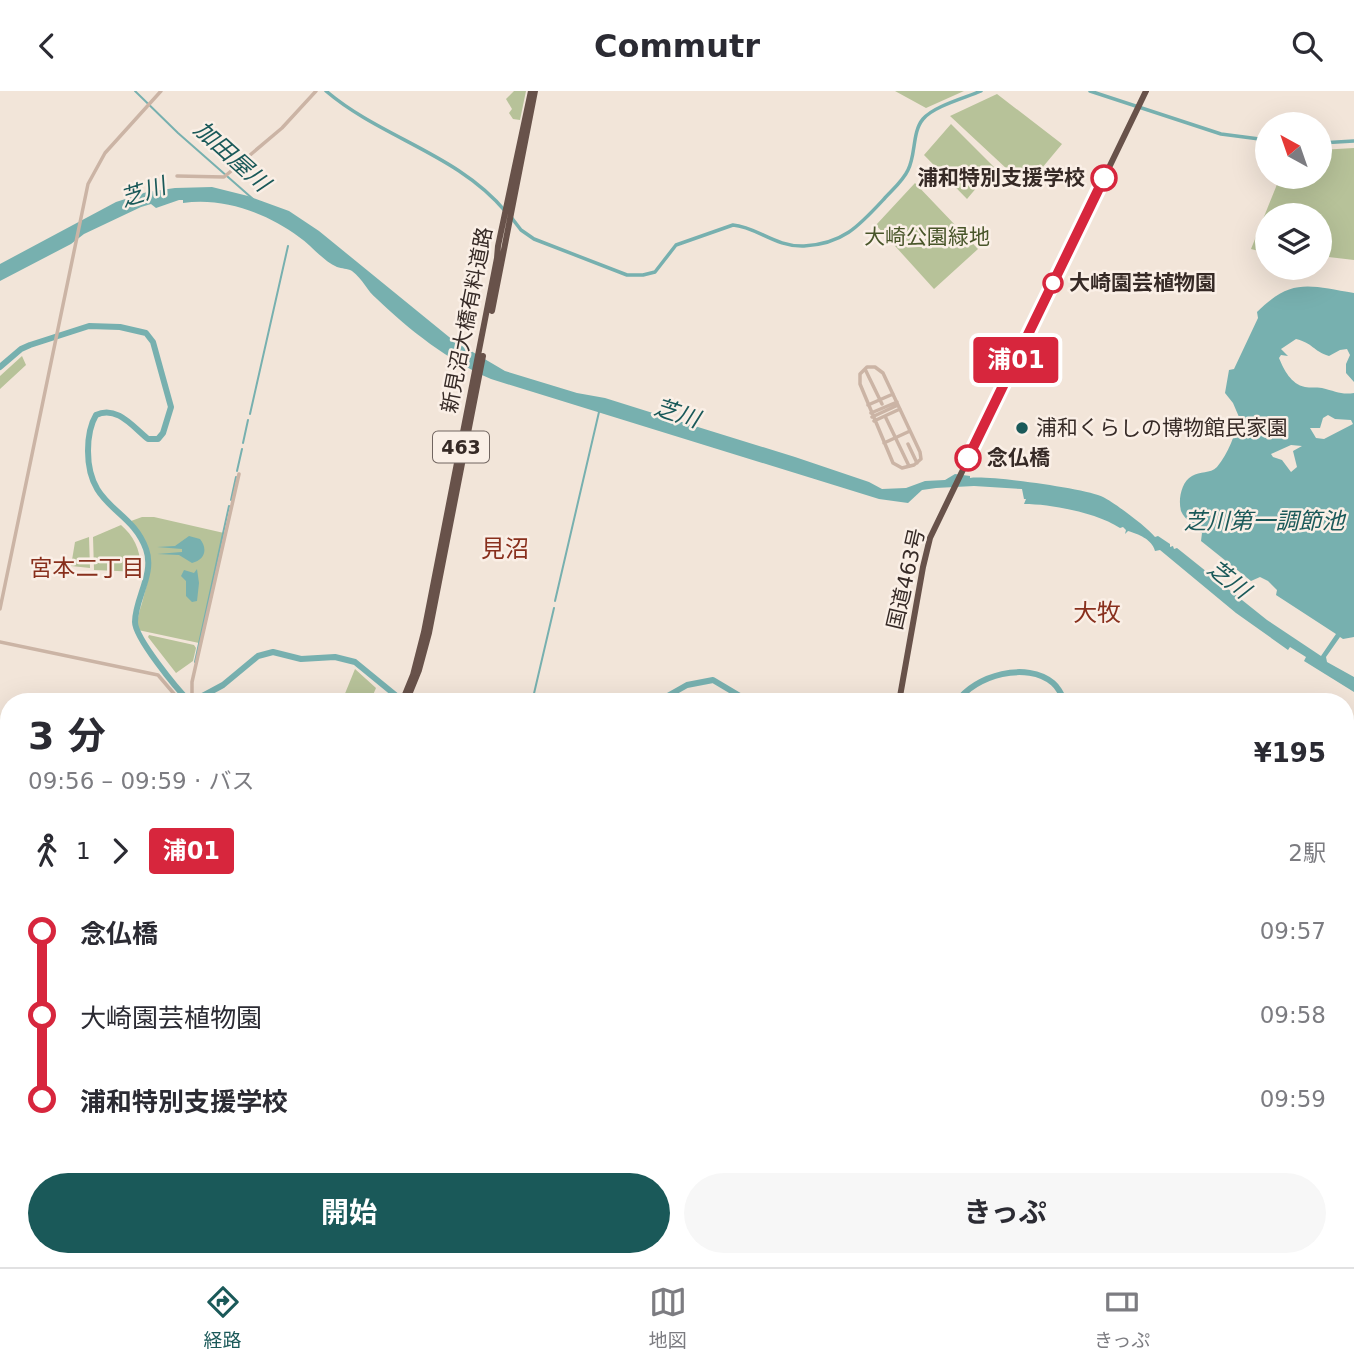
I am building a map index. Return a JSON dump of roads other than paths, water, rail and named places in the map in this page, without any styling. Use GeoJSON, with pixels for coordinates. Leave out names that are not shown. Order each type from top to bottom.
{"type":"FeatureCollection","features":[{"type":"Feature","properties":{"kind":"highway","name":"新見沼大橋有料道路"},"geometry":{"type":"LineString","coordinates":[[408,693],[419,670],[429,633],[533,91]]}},
{"type":"Feature","properties":{"kind":"highway","name":"国道463号"},"geometry":{"type":"LineString","coordinates":[[901,693],[928,546],[954,486],[1146,91]]}},
{"type":"Feature","properties":{"kind":"street"},"geometry":{"type":"LineString","coordinates":[[0,609],[88,184],[100,160],[161,91]]}},
{"type":"Feature","properties":{"kind":"street"},"geometry":{"type":"LineString","coordinates":[[177,176],[227,174],[282,128],[316,91]]}},
{"type":"Feature","properties":{"kind":"street"},"geometry":{"type":"LineString","coordinates":[[872,366],[881,371],[922,457],[917,463],[902,468],[895,465],[872,417],[859,381],[860,374],[865,369],[872,366]]}},
{"type":"Feature","properties":{"kind":"street"},"geometry":{"type":"LineString","coordinates":[[865,369],[880,402]]}},
{"type":"Feature","properties":{"kind":"street"},"geometry":{"type":"LineString","coordinates":[[868,405],[893,394]]}},
{"type":"Feature","properties":{"kind":"street"},"geometry":{"type":"LineString","coordinates":[[872,417],[885,416],[898,405]]}},
{"type":"Feature","properties":{"kind":"street"},"geometry":{"type":"LineString","coordinates":[[872,417],[898,405]]}},
{"type":"Feature","properties":{"kind":"street"},"geometry":{"type":"LineString","coordinates":[[885,416],[909,467]]}},
{"type":"Feature","properties":{"kind":"street"},"geometry":{"type":"LineString","coordinates":[[884,443],[910,431]]}},
{"type":"Feature","properties":{"kind":"street"},"geometry":{"type":"LineString","coordinates":[[900,447],[915,440]]}},
{"type":"Feature","properties":{"kind":"street"},"geometry":{"type":"LineString","coordinates":[[908,444],[917,463]]}},
{"type":"Feature","properties":{"kind":"street"},"geometry":{"type":"LineString","coordinates":[[190,693],[239,474]]}},
{"type":"Feature","properties":{"kind":"street"},"geometry":{"type":"LineString","coordinates":[[0,642],[158,675],[173,693]]}},
{"type":"Feature","properties":{"kind":"water","name":"芝川第一調節池"},"geometry":{"type":"Polygon","coordinates":[[[212,187],[248,196],[289,211],[319,231],[454,341],[505,371],[577,393],[605,398],[795,457],[882,489],[906,488],[925,481],[945,480],[955,474],[970,478],[1059,487],[1103,497],[1130,515],[1155,537],[1158,536],[1174,549],[1177,548],[1267,620],[1321,656],[1336,634],[1276,595],[1277,590],[1268,581],[1260,577],[1251,581],[1201,541],[1202,533],[1197,531],[1181,511],[1180,497],[1188,479],[1217,467],[1231,443],[1239,417],[1225,393],[1229,370],[1234,369],[1258,318],[1257,312],[1269,301],[1291,289],[1313,287],[1354,293],[1354,382],[1346,373],[1350,355],[1347,349],[1329,356],[1296,339],[1281,349],[1288,356],[1281,355],[1279,358],[1289,376],[1300,385],[1354,393],[1354,637],[1340,637],[1326,657],[1327,662],[1354,677],[1354,692],[1304,661],[1306,657],[1290,647],[1288,650],[1236,613],[1160,550],[1155,551],[1151,543],[1144,538],[1128,531],[1125,534],[1123,527],[1074,510],[1024,504],[1026,499],[1022,489],[974,486],[936,488],[922,490],[908,503],[879,499],[491,379],[445,354],[416,333],[389,311],[352,271],[332,264],[286,228],[244,209],[214,202],[183,203],[183,200],[156,208],[151,204],[84,234],[71,244],[0,281],[0,264],[116,202],[147,192],[212,187]],[[1328,415],[1323,418],[1320,428],[1310,428],[1316,438],[1324,439],[1353,424],[1351,420],[1335,419],[1328,415]],[[1291,445],[1271,454],[1282,460],[1291,472],[1297,467],[1293,451],[1302,446],[1291,445]]]}},
{"type":"Feature","properties":{"kind":"water"},"geometry":{"type":"Polygon","coordinates":[[[189,536],[200,539],[204,547],[204,554],[196,562],[192,563],[179,555],[157,554],[182,552],[182,549],[157,547],[175,546],[189,536]]]}},
{"type":"Feature","properties":{"kind":"water"},"geometry":{"type":"Polygon","coordinates":[[[197,569],[197,601],[192,602],[186,596],[186,581],[181,576],[184,570],[194,573],[197,569]]]}},
{"type":"Feature","properties":{"kind":"waterway","name":"加田屋川"},"geometry":{"type":"LineString","coordinates":[[135,91],[253,199]]}},
{"type":"Feature","properties":{"kind":"waterway"},"geometry":{"type":"LineString","coordinates":[[326,91],[371,122],[465,175],[487,192],[506,212]]}},
{"type":"Feature","properties":{"kind":"waterway"},"geometry":{"type":"LineString","coordinates":[[511,217],[521,230],[534,239],[627,275],[655,272],[676,245],[733,225],[784,243],[818,245],[840,237],[858,225],[903,178],[910,164],[917,130],[928,114],[981,91]]}},
{"type":"Feature","properties":{"kind":"waterway"},"geometry":{"type":"LineString","coordinates":[[1090,91],[1221,134],[1255,138]]}},
{"type":"Feature","properties":{"kind":"waterway"},"geometry":{"type":"LineString","coordinates":[[1332,142],[1354,141]]}},
{"type":"Feature","properties":{"kind":"waterway"},"geometry":{"type":"LineString","coordinates":[[250,414],[288,246]]}},
{"type":"Feature","properties":{"kind":"waterway"},"geometry":{"type":"LineString","coordinates":[[0,367],[21,349],[89,326],[120,327],[146,333],[153,342],[171,407],[163,433],[158,439],[148,439],[118,415],[104,413],[96,415],[88,451],[95,485],[111,506],[131,524],[146,549],[148,568],[136,613],[137,629],[158,663],[182,693]]}},
{"type":"Feature","properties":{"kind":"waterway"},"geometry":{"type":"LineString","coordinates":[[555,601],[599,412]]}},
{"type":"Feature","properties":{"kind":"waterway"},"geometry":{"type":"LineString","coordinates":[[243,443],[248,420]]}},
{"type":"Feature","properties":{"kind":"waterway"},"geometry":{"type":"LineString","coordinates":[[237,471],[242,449]]}},
{"type":"Feature","properties":{"kind":"waterway"},"geometry":{"type":"LineString","coordinates":[[231,500],[236,477]]}},
{"type":"Feature","properties":{"kind":"waterway"},"geometry":{"type":"LineString","coordinates":[[195,662],[229,506]]}},
{"type":"Feature","properties":{"kind":"waterway"},"geometry":{"type":"LineString","coordinates":[[534,693],[554,608]]}},
{"type":"Feature","properties":{"kind":"waterway"},"geometry":{"type":"LineString","coordinates":[[208,693],[223,685],[258,656],[273,652],[301,659],[335,657],[355,662],[393,693]]}},
{"type":"Feature","properties":{"kind":"waterway"},"geometry":{"type":"LineString","coordinates":[[965,693],[988,678],[1016,672],[1042,676],[1055,685],[1060,693]]}},
{"type":"Feature","properties":{"kind":"waterway"},"geometry":{"type":"LineString","coordinates":[[673,693],[687,685],[713,680],[735,693]]}},
{"type":"Feature","properties":{"kind":"place","name":"浦和特別支援学校"},"geometry":{"type":"Point","coordinates":[1104,178]}},
{"type":"Feature","properties":{"kind":"place","name":"大崎園芸植物園"},"geometry":{"type":"Point","coordinates":[1053,283]}},
{"type":"Feature","properties":{"kind":"place","name":"浦和くらしの博物館民家園"},"geometry":{"type":"Point","coordinates":[1022,428]}},
{"type":"Feature","properties":{"kind":"place","name":"念仏橋"},"geometry":{"type":"Point","coordinates":[968,458]}},
{"type":"Feature","properties":{"kind":"district","name":"見沼"},"geometry":{"type":"Point","coordinates":[505,549]}},
{"type":"Feature","properties":{"kind":"district","name":"宮本二丁目"},"geometry":{"type":"Point","coordinates":[87,568]}},
{"type":"Feature","properties":{"kind":"district","name":"大牧"},"geometry":{"type":"Point","coordinates":[1097,613]}},
{"type":"Feature","properties":{"kind":"water label","name":"芝川"},"geometry":{"type":"Point","coordinates":[143,192]}},
{"type":"Feature","properties":{"kind":"water label","name":"芝川"},"geometry":{"type":"Point","coordinates":[677,413]}},
{"type":"Feature","properties":{"kind":"water label","name":"芝川"},"geometry":{"type":"Point","coordinates":[1229,579]}},
{"type":"Feature","properties":{"kind":"park label","name":"大崎公園緑地"},"geometry":{"type":"Point","coordinates":[927,237]}}]}
